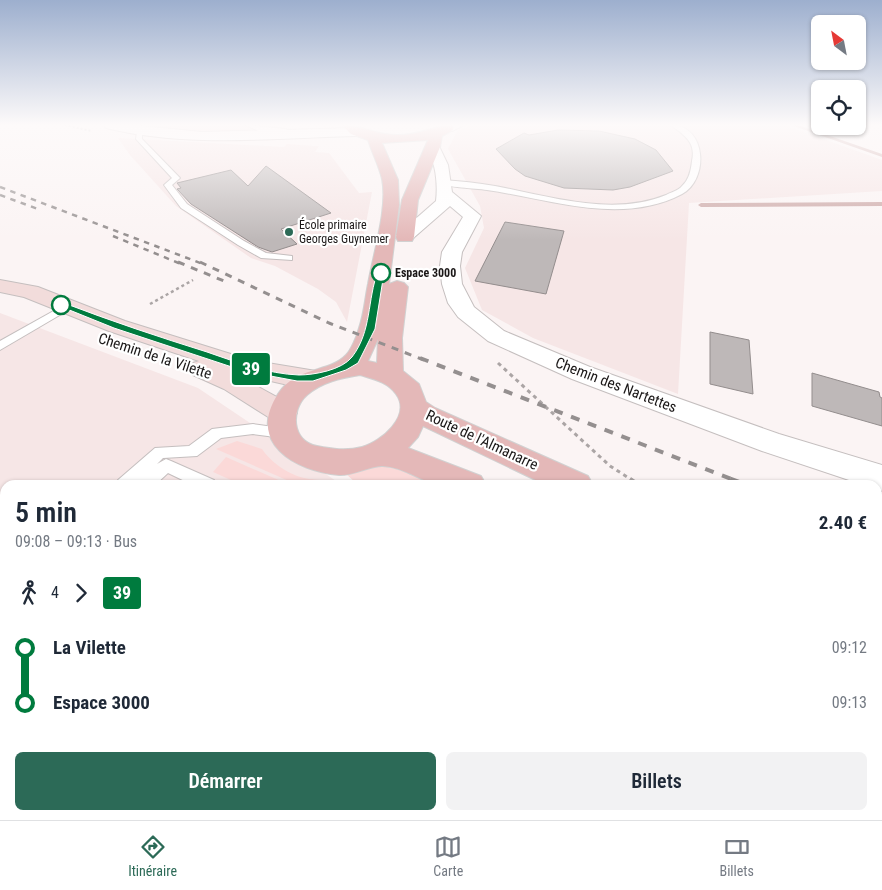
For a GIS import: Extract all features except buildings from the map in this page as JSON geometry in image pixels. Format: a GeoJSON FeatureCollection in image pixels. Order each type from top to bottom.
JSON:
{"type":"FeatureCollection","features":[{"type":"Feature","properties":{"kind":"main road"},"geometry":{"type":"LineString","coordinates":[[342,368],[376,369],[390,374],[408,388],[415,408],[413,420],[407,432],[396,444],[382,454],[363,461],[342,464],[322,462],[304,456],[291,445],[283,423],[289,399],[299,387],[313,378],[342,368],[355,361],[371,329],[391,205],[390,180],[379,163]]}},
{"type":"Feature","properties":{"kind":"main road"},"geometry":{"type":"LineString","coordinates":[[390,374],[390,338],[410,200],[429,163]]}},
{"type":"Feature","properties":{"kind":"main road","name":"Chemin de la Vilette"},"geometry":{"type":"LineString","coordinates":[[0,286],[30,292],[56,313],[130,351],[190,365],[213,373],[283,423]]}},
{"type":"Feature","properties":{"kind":"main road","name":"Chemin de la Vilette"},"geometry":{"type":"LineString","coordinates":[[0,290],[35,314],[56,313],[117,326],[248,368],[297,378],[313,378]]}},
{"type":"Feature","properties":{"kind":"main road","name":"Route de l'Almanarre"},"geometry":{"type":"LineString","coordinates":[[415,408],[425,415],[566,480]]}},
{"type":"Feature","properties":{"kind":"main road"},"geometry":{"type":"LineString","coordinates":[[382,454],[415,462],[458,480]]}},
{"type":"Feature","properties":{"kind":"street"},"geometry":{"type":"LineString","coordinates":[[405,236],[442,195],[441,163]]}},
{"type":"Feature","properties":{"kind":"street","name":"Chemin des Nartettes"},"geometry":{"type":"LineString","coordinates":[[442,195],[450,208],[466,211],[471,219],[454,246],[450,266],[454,294],[459,303],[476,322],[496,336],[581,373],[772,444],[882,478]]}},
{"type":"Feature","properties":{"kind":"lane"},"geometry":{"type":"LineString","coordinates":[[162,163],[176,178],[168,185],[184,206],[264,256],[289,258]]}},
{"type":"Feature","properties":{"kind":"lane"},"geometry":{"type":"LineString","coordinates":[[442,195],[504,190],[555,202],[601,207],[654,202],[686,188],[694,172],[696,163]]}},
{"type":"Feature","properties":{"kind":"lane"},"geometry":{"type":"LineString","coordinates":[[0,346],[56,313]]}},
{"type":"Feature","properties":{"kind":"lane"},"geometry":{"type":"LineString","coordinates":[[149,480],[170,459],[192,452],[217,433],[283,423]]}},
{"type":"Feature","properties":{"kind":"lane"},"geometry":{"type":"LineString","coordinates":[[129,480],[160,452],[201,480]]}},
{"type":"Feature","properties":{"kind":"path"},"geometry":{"type":"LineString","coordinates":[[150,304],[193,280]]}},
{"type":"Feature","properties":{"kind":"path"},"geometry":{"type":"LineString","coordinates":[[476,322],[484,348],[502,368],[610,466],[631,480]]}},
{"type":"Feature","properties":{"kind":"shaded area","name":"École primaire Georges Guynemer"},"geometry":{"type":"Polygon","coordinates":[[[137,163],[337,163],[359,193],[372,192],[347,322],[336,302],[318,289],[275,266],[251,258],[176,206],[137,163]]]}},
{"type":"Feature","properties":{"kind":"shaded area"},"geometry":{"type":"Polygon","coordinates":[[[456,163],[882,163],[882,191],[689,203],[678,394],[533,338],[482,310],[465,268],[484,228],[480,206],[456,163]]]}},
{"type":"Feature","properties":{"kind":"shaded area"},"geometry":{"type":"Polygon","coordinates":[[[0,313],[198,388],[335,480],[0,480],[0,313]]]}},
{"type":"Feature","properties":{"kind":"shaded area"},"geometry":{"type":"Polygon","coordinates":[[[237,441],[262,449],[277,464],[295,475],[318,480],[287,480],[216,449],[237,441]]]}},
{"type":"Feature","properties":{"kind":"shaded area"},"geometry":{"type":"Polygon","coordinates":[[[226,457],[279,480],[231,480],[213,472],[226,457]]]}},
{"type":"Feature","properties":{"kind":"shaded area"},"geometry":{"type":"Polygon","coordinates":[[[384,466],[436,480],[353,480],[344,472],[384,466]]]}},
{"type":"Feature","properties":{"kind":"waterway"},"geometry":{"type":"LineString","coordinates":[[701,205],[882,204]]}},
{"type":"Feature","properties":{"kind":"railway"},"geometry":{"type":"LineString","coordinates":[[0,187],[203,264]]}},
{"type":"Feature","properties":{"kind":"railway"},"geometry":{"type":"LineString","coordinates":[[0,195],[38,209]]}},
{"type":"Feature","properties":{"kind":"railway"},"geometry":{"type":"LineString","coordinates":[[113,236],[181,264]]}},
{"type":"Feature","properties":{"kind":"railway"},"geometry":{"type":"LineString","coordinates":[[178,262],[224,281]]}},
{"type":"Feature","properties":{"kind":"railway"},"geometry":{"type":"LineString","coordinates":[[200,262],[329,323],[424,360]]}},
{"type":"Feature","properties":{"kind":"railway"},"geometry":{"type":"LineString","coordinates":[[420,358],[734,480]]}},
{"type":"Feature","properties":{"kind":"bus line","name":"39"},"geometry":{"type":"LineString","coordinates":[[61,305],[117,326],[248,368],[269,374],[313,378],[342,368],[355,361],[371,329],[381,273]]}},
{"type":"Feature","properties":{"kind":"place","name":"École primaire Georges Guynemer"},"geometry":{"type":"Point","coordinates":[289,232]}},
{"type":"Feature","properties":{"kind":"place","name":"Espace 3000"},"geometry":{"type":"Point","coordinates":[381,273]}}]}
